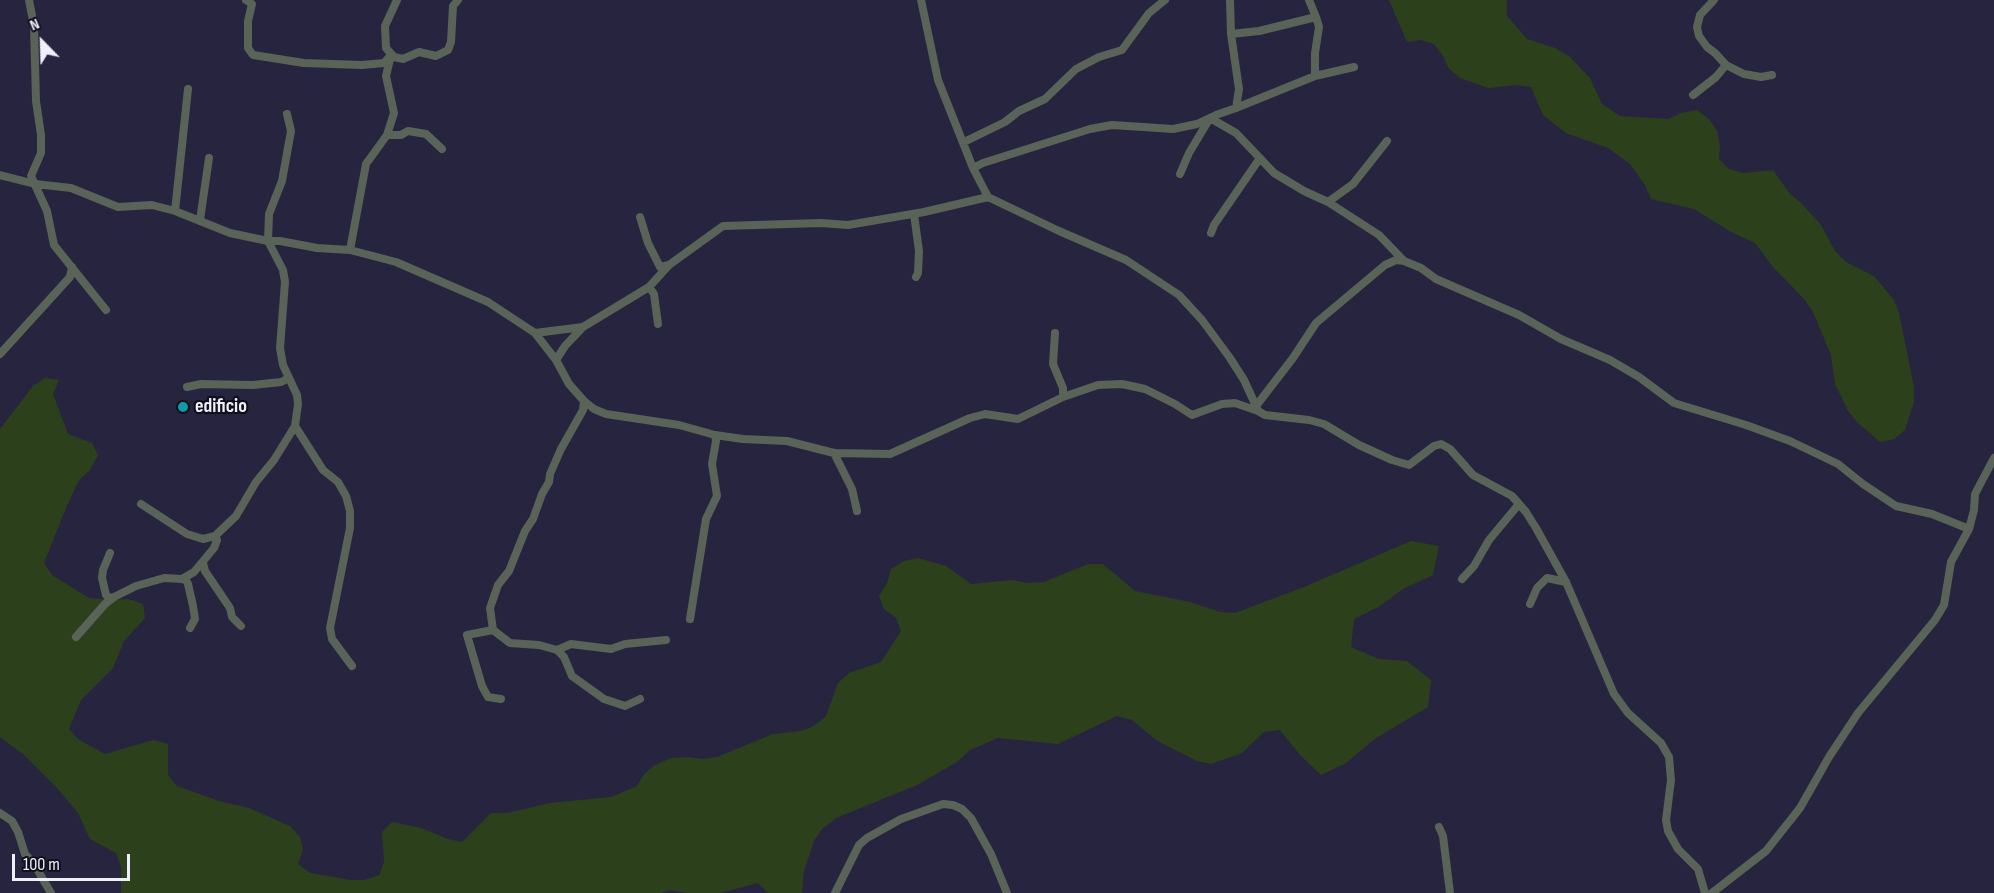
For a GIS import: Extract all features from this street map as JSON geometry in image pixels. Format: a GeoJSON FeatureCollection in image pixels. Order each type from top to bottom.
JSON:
{"type":"FeatureCollection","features":[{"type":"Feature","properties":{"kind":"street"},"geometry":{"type":"LineString","coordinates":[[28,0],[34,26],[36,101],[41,135],[41,153],[31,176],[47,211],[54,245],[106,310]]}},
{"type":"Feature","properties":{"kind":"street"},"geometry":{"type":"LineString","coordinates":[[246,0],[252,4],[248,21],[248,48],[253,55],[304,63],[362,65],[384,63],[391,55]]}},
{"type":"Feature","properties":{"kind":"street"},"geometry":{"type":"LineString","coordinates":[[396,0],[385,26],[386,48],[391,55],[403,59],[419,52],[436,56],[451,47],[453,6],[458,0]]}},
{"type":"Feature","properties":{"kind":"street"},"geometry":{"type":"LineString","coordinates":[[921,0],[939,80],[973,168],[988,196],[1059,231],[1126,260],[1179,295],[1202,320],[1230,358],[1244,380],[1257,408],[1265,415],[1324,424],[1359,445],[1409,465],[1434,446],[1441,444],[1450,449],[1473,475],[1512,496],[1536,528],[1566,582],[1614,694],[1628,713],[1661,743],[1669,757],[1671,780],[1666,820],[1668,831],[1678,849],[1698,869],[1705,893]]}},
{"type":"Feature","properties":{"kind":"street"},"geometry":{"type":"LineString","coordinates":[[964,142],[1045,99],[1076,69],[1099,57],[1122,50],[1149,13],[1165,0]]}},
{"type":"Feature","properties":{"kind":"street"},"geometry":{"type":"LineString","coordinates":[[1230,0],[1239,89],[1236,108]]}},
{"type":"Feature","properties":{"kind":"street"},"geometry":{"type":"LineString","coordinates":[[1309,0],[1318,27],[1315,76]]}},
{"type":"Feature","properties":{"kind":"street"},"geometry":{"type":"LineString","coordinates":[[1713,0],[1700,15],[1697,27],[1699,36],[1726,65],[1755,76],[1772,75]]}},
{"type":"Feature","properties":{"kind":"street"},"geometry":{"type":"LineString","coordinates":[[1232,34],[1259,31],[1316,17]]}},
{"type":"Feature","properties":{"kind":"street"},"geometry":{"type":"LineString","coordinates":[[350,250],[366,164],[387,135],[394,113],[386,76],[391,55]]}},
{"type":"Feature","properties":{"kind":"street"},"geometry":{"type":"LineString","coordinates":[[1693,95],[1716,77],[1726,65]]}},
{"type":"Feature","properties":{"kind":"street"},"geometry":{"type":"LineString","coordinates":[[973,168],[993,159],[1090,129],[1112,125],[1173,129],[1197,124],[1315,76],[1354,67]]}},
{"type":"Feature","properties":{"kind":"street"},"geometry":{"type":"LineString","coordinates":[[175,211],[188,89]]}},
{"type":"Feature","properties":{"kind":"street"},"geometry":{"type":"LineString","coordinates":[[141,504],[187,534],[202,539],[215,536],[236,516],[256,482],[274,460],[295,426],[297,395],[283,365],[280,348],[285,282],[283,270],[268,241],[270,214],[282,181],[291,131],[287,114]]}},
{"type":"Feature","properties":{"kind":"street"},"geometry":{"type":"LineString","coordinates":[[1210,118],[1236,133],[1275,173],[1304,191],[1328,202],[1379,235],[1404,261]]}},
{"type":"Feature","properties":{"kind":"street"},"geometry":{"type":"LineString","coordinates":[[1180,174],[1189,153],[1210,118]]}},
{"type":"Feature","properties":{"kind":"street"},"geometry":{"type":"LineString","coordinates":[[387,135],[401,135],[408,131],[426,134],[442,149]]}},
{"type":"Feature","properties":{"kind":"street"},"geometry":{"type":"LineString","coordinates":[[1328,202],[1353,184],[1387,141]]}},
{"type":"Feature","properties":{"kind":"street"},"geometry":{"type":"LineString","coordinates":[[200,220],[209,158]]}},
{"type":"Feature","properties":{"kind":"street"},"geometry":{"type":"LineString","coordinates":[[1211,233],[1214,225],[1260,158]]}},
{"type":"Feature","properties":{"kind":"street"},"geometry":{"type":"LineString","coordinates":[[0,175],[35,184],[71,188],[118,207],[152,205],[175,211],[230,233],[317,248],[350,250],[396,262],[489,302],[535,333],[556,360],[569,384],[594,409],[606,414],[679,425],[715,435],[743,440],[787,441],[834,453],[890,454],[970,418],[985,414],[1018,419],[1063,397],[1098,386],[1122,384],[1145,389],[1192,415],[1222,404],[1235,403],[1257,408]]}},
{"type":"Feature","properties":{"kind":"street"},"geometry":{"type":"LineString","coordinates":[[556,360],[565,346],[583,327],[649,287],[669,265],[723,226],[821,223],[848,225],[914,214],[988,196]]}},
{"type":"Feature","properties":{"kind":"street"},"geometry":{"type":"LineString","coordinates":[[914,214],[919,251],[916,277]]}},
{"type":"Feature","properties":{"kind":"street"},"geometry":{"type":"LineString","coordinates":[[640,217],[648,243],[660,267],[669,265]]}},
{"type":"Feature","properties":{"kind":"street"},"geometry":{"type":"LineString","coordinates":[[1257,408],[1316,323],[1385,265],[1396,260],[1404,261],[1421,268],[1436,279],[1519,315],[1561,339],[1610,360],[1639,377],[1674,403],[1790,441],[1838,464],[1896,506],[1932,514],[1969,528]]}},
{"type":"Feature","properties":{"kind":"street"},"geometry":{"type":"LineString","coordinates":[[0,354],[70,278],[72,267]]}},
{"type":"Feature","properties":{"kind":"street"},"geometry":{"type":"LineString","coordinates":[[649,287],[654,294],[658,324]]}},
{"type":"Feature","properties":{"kind":"street"},"geometry":{"type":"LineString","coordinates":[[535,333],[583,327]]}},
{"type":"Feature","properties":{"kind":"street"},"geometry":{"type":"LineString","coordinates":[[1054,333],[1053,364],[1063,388],[1063,397]]}},
{"type":"Feature","properties":{"kind":"street"},"geometry":{"type":"LineString","coordinates":[[187,387],[201,384],[253,385],[281,382],[290,378]]}},
{"type":"Feature","properties":{"kind":"street"},"geometry":{"type":"LineString","coordinates":[[584,401],[583,410],[561,449],[549,482],[533,519],[525,531],[509,571],[498,585],[490,608],[493,630],[510,643],[539,645],[556,650],[564,657],[572,676],[604,699],[625,706],[640,699]]}},
{"type":"Feature","properties":{"kind":"street"},"geometry":{"type":"LineString","coordinates":[[295,426],[323,470],[338,482],[346,496],[350,528],[330,628],[332,639],[352,666]]}},
{"type":"Feature","properties":{"kind":"street"},"geometry":{"type":"LineString","coordinates":[[690,619],[706,519],[717,496],[712,464],[715,435]]}},
{"type":"Feature","properties":{"kind":"street"},"geometry":{"type":"LineString","coordinates":[[834,453],[852,489],[857,511]]}},
{"type":"Feature","properties":{"kind":"street"},"geometry":{"type":"LineString","coordinates":[[1712,893],[1766,851],[1800,808],[1829,757],[1858,713],[1935,620],[1944,605],[1951,562],[1969,528],[1975,494],[1994,458]]}},
{"type":"Feature","properties":{"kind":"street"},"geometry":{"type":"LineString","coordinates":[[1462,579],[1474,566],[1489,540],[1519,504]]}},
{"type":"Feature","properties":{"kind":"street"},"geometry":{"type":"LineString","coordinates":[[182,579],[203,563],[214,548],[217,540],[215,536]]}},
{"type":"Feature","properties":{"kind":"street"},"geometry":{"type":"LineString","coordinates":[[110,553],[102,578],[106,595],[109,598],[114,597]]}},
{"type":"Feature","properties":{"kind":"street"},"geometry":{"type":"LineString","coordinates":[[203,563],[205,571],[230,608],[232,617],[242,626]]}},
{"type":"Feature","properties":{"kind":"street"},"geometry":{"type":"LineString","coordinates":[[76,637],[114,597],[136,586],[164,578],[186,580],[195,619],[190,628]]}},
{"type":"Feature","properties":{"kind":"street"},"geometry":{"type":"LineString","coordinates":[[1530,604],[1537,588],[1547,578],[1566,582]]}},
{"type":"Feature","properties":{"kind":"street"},"geometry":{"type":"LineString","coordinates":[[493,630],[467,635],[482,686],[489,697],[501,699]]}},
{"type":"Feature","properties":{"kind":"street"},"geometry":{"type":"LineString","coordinates":[[556,650],[571,644],[611,649],[625,644],[666,640]]}},
{"type":"Feature","properties":{"kind":"street"},"geometry":{"type":"LineString","coordinates":[[835,893],[860,845],[867,838],[901,819],[943,804],[962,809],[971,818],[991,854],[1007,893]]}},
{"type":"Feature","properties":{"kind":"street"},"geometry":{"type":"LineString","coordinates":[[0,813],[12,821],[25,854],[34,864],[49,892]]}},
{"type":"Feature","properties":{"kind":"street"},"geometry":{"type":"LineString","coordinates":[[1439,827],[1443,836],[1450,893]]}},
{"type":"Feature","properties":{"kind":"green space"},"geometry":{"type":"Polygon","coordinates":[[[1389,0],[1507,0],[1507,16],[1527,39],[1555,48],[1569,56],[1590,78],[1602,104],[1620,116],[1668,119],[1681,113],[1697,110],[1709,119],[1717,131],[1720,145],[1719,159],[1729,169],[1743,173],[1773,170],[1790,194],[1821,225],[1835,251],[1846,262],[1874,276],[1894,300],[1899,313],[1914,387],[1914,402],[1905,430],[1894,439],[1880,442],[1848,411],[1835,384],[1831,355],[1813,312],[1755,243],[1731,232],[1694,209],[1651,199],[1645,185],[1630,164],[1608,148],[1566,133],[1543,115],[1531,87],[1517,85],[1488,88],[1460,78],[1449,69],[1434,44],[1420,40],[1407,42],[1389,0]]]}},
{"type":"Feature","properties":{"kind":"green space"},"geometry":{"type":"Polygon","coordinates":[[[45,378],[59,380],[53,394],[68,434],[92,443],[98,455],[90,470],[79,480],[44,563],[52,575],[89,598],[129,599],[143,604],[145,618],[124,641],[113,668],[81,700],[69,729],[79,740],[105,754],[153,740],[168,744],[168,775],[177,786],[219,801],[249,808],[290,826],[300,837],[303,850],[298,864],[310,873],[351,880],[365,880],[379,875],[384,862],[382,832],[392,822],[421,828],[462,842],[491,813],[507,813],[550,803],[611,797],[637,786],[644,774],[655,765],[671,758],[717,757],[773,734],[801,731],[814,726],[826,716],[838,683],[849,673],[881,662],[901,631],[896,618],[884,609],[879,596],[887,583],[891,569],[904,561],[918,558],[946,566],[971,584],[1013,580],[1027,583],[1044,582],[1088,564],[1103,564],[1135,591],[1190,602],[1220,612],[1235,613],[1304,587],[1411,541],[1439,546],[1433,575],[1403,589],[1380,606],[1354,619],[1351,647],[1379,659],[1407,661],[1431,680],[1428,707],[1376,738],[1346,763],[1321,775],[1300,755],[1280,730],[1264,732],[1242,753],[1211,764],[1197,761],[1169,747],[1156,740],[1132,720],[1117,716],[1058,744],[998,738],[970,750],[957,762],[917,785],[836,818],[822,829],[814,841],[804,871],[802,893],[768,893],[758,883],[720,893],[688,893],[669,890],[661,893],[121,893],[121,867],[116,853],[90,839],[78,813],[57,788],[24,755],[0,737],[0,429],[33,386],[45,378]]]}},
{"type":"Feature","properties":{"kind":"place","name":"edificio"},"geometry":{"type":"Point","coordinates":[183,407]}}]}
